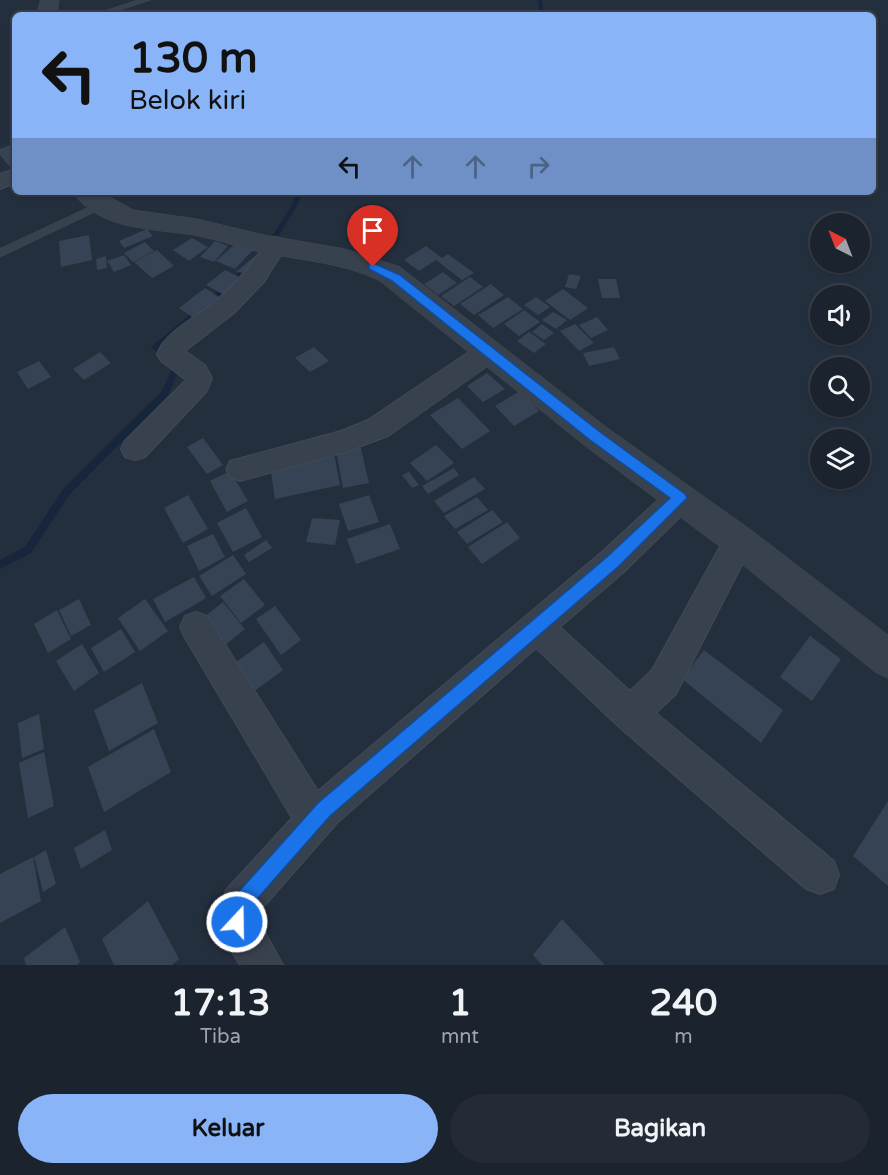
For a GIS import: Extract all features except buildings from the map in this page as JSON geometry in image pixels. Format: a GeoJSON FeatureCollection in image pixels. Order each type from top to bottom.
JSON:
{"type":"FeatureCollection","features":[{"type":"Feature","properties":{"kind":"street"},"geometry":{"type":"LineString","coordinates":[[93,198],[136,220],[200,228],[383,270],[595,436],[739,541],[888,659]]}},
{"type":"Feature","properties":{"kind":"street"},"geometry":{"type":"LineString","coordinates":[[135,449],[198,384],[199,378],[196,372],[170,354],[172,348],[225,307],[256,276],[271,245]]}},
{"type":"Feature","properties":{"kind":"street"},"geometry":{"type":"LineString","coordinates":[[240,469],[345,441],[378,428],[488,352]]}},
{"type":"Feature","properties":{"kind":"street"},"geometry":{"type":"LineString","coordinates":[[263,965],[237,922],[240,904],[314,819],[614,561],[680,498]]}},
{"type":"Feature","properties":{"kind":"street"},"geometry":{"type":"LineString","coordinates":[[630,714],[664,682],[739,541]]}},
{"type":"Feature","properties":{"kind":"street"},"geometry":{"type":"LineString","coordinates":[[196,627],[314,819]]}},
{"type":"Feature","properties":{"kind":"street"},"geometry":{"type":"LineString","coordinates":[[537,627],[630,714],[820,875]]}},
{"type":"Feature","properties":{"kind":"lane"},"geometry":{"type":"LineString","coordinates":[[107,12],[146,0]]}},
{"type":"Feature","properties":{"kind":"lane"},"geometry":{"type":"LineString","coordinates":[[0,253],[93,198]]}},
{"type":"Feature","properties":{"kind":"waterway"},"geometry":{"type":"LineString","coordinates":[[539,12],[540,0]]}},
{"type":"Feature","properties":{"kind":"waterway"},"geometry":{"type":"LineString","coordinates":[[269,246],[299,195]]}},
{"type":"Feature","properties":{"kind":"waterway"},"geometry":{"type":"LineString","coordinates":[[210,301],[250,266]]}},
{"type":"Feature","properties":{"kind":"waterway"},"geometry":{"type":"LineString","coordinates":[[0,565],[28,550],[66,492],[165,393],[177,366],[155,347],[200,309]]}},
{"type":"Feature","properties":{"kind":"route"},"geometry":{"type":"LineString","coordinates":[[237,922],[240,904],[314,819],[614,561],[680,498],[595,436],[396,278],[373,267]]}}]}
